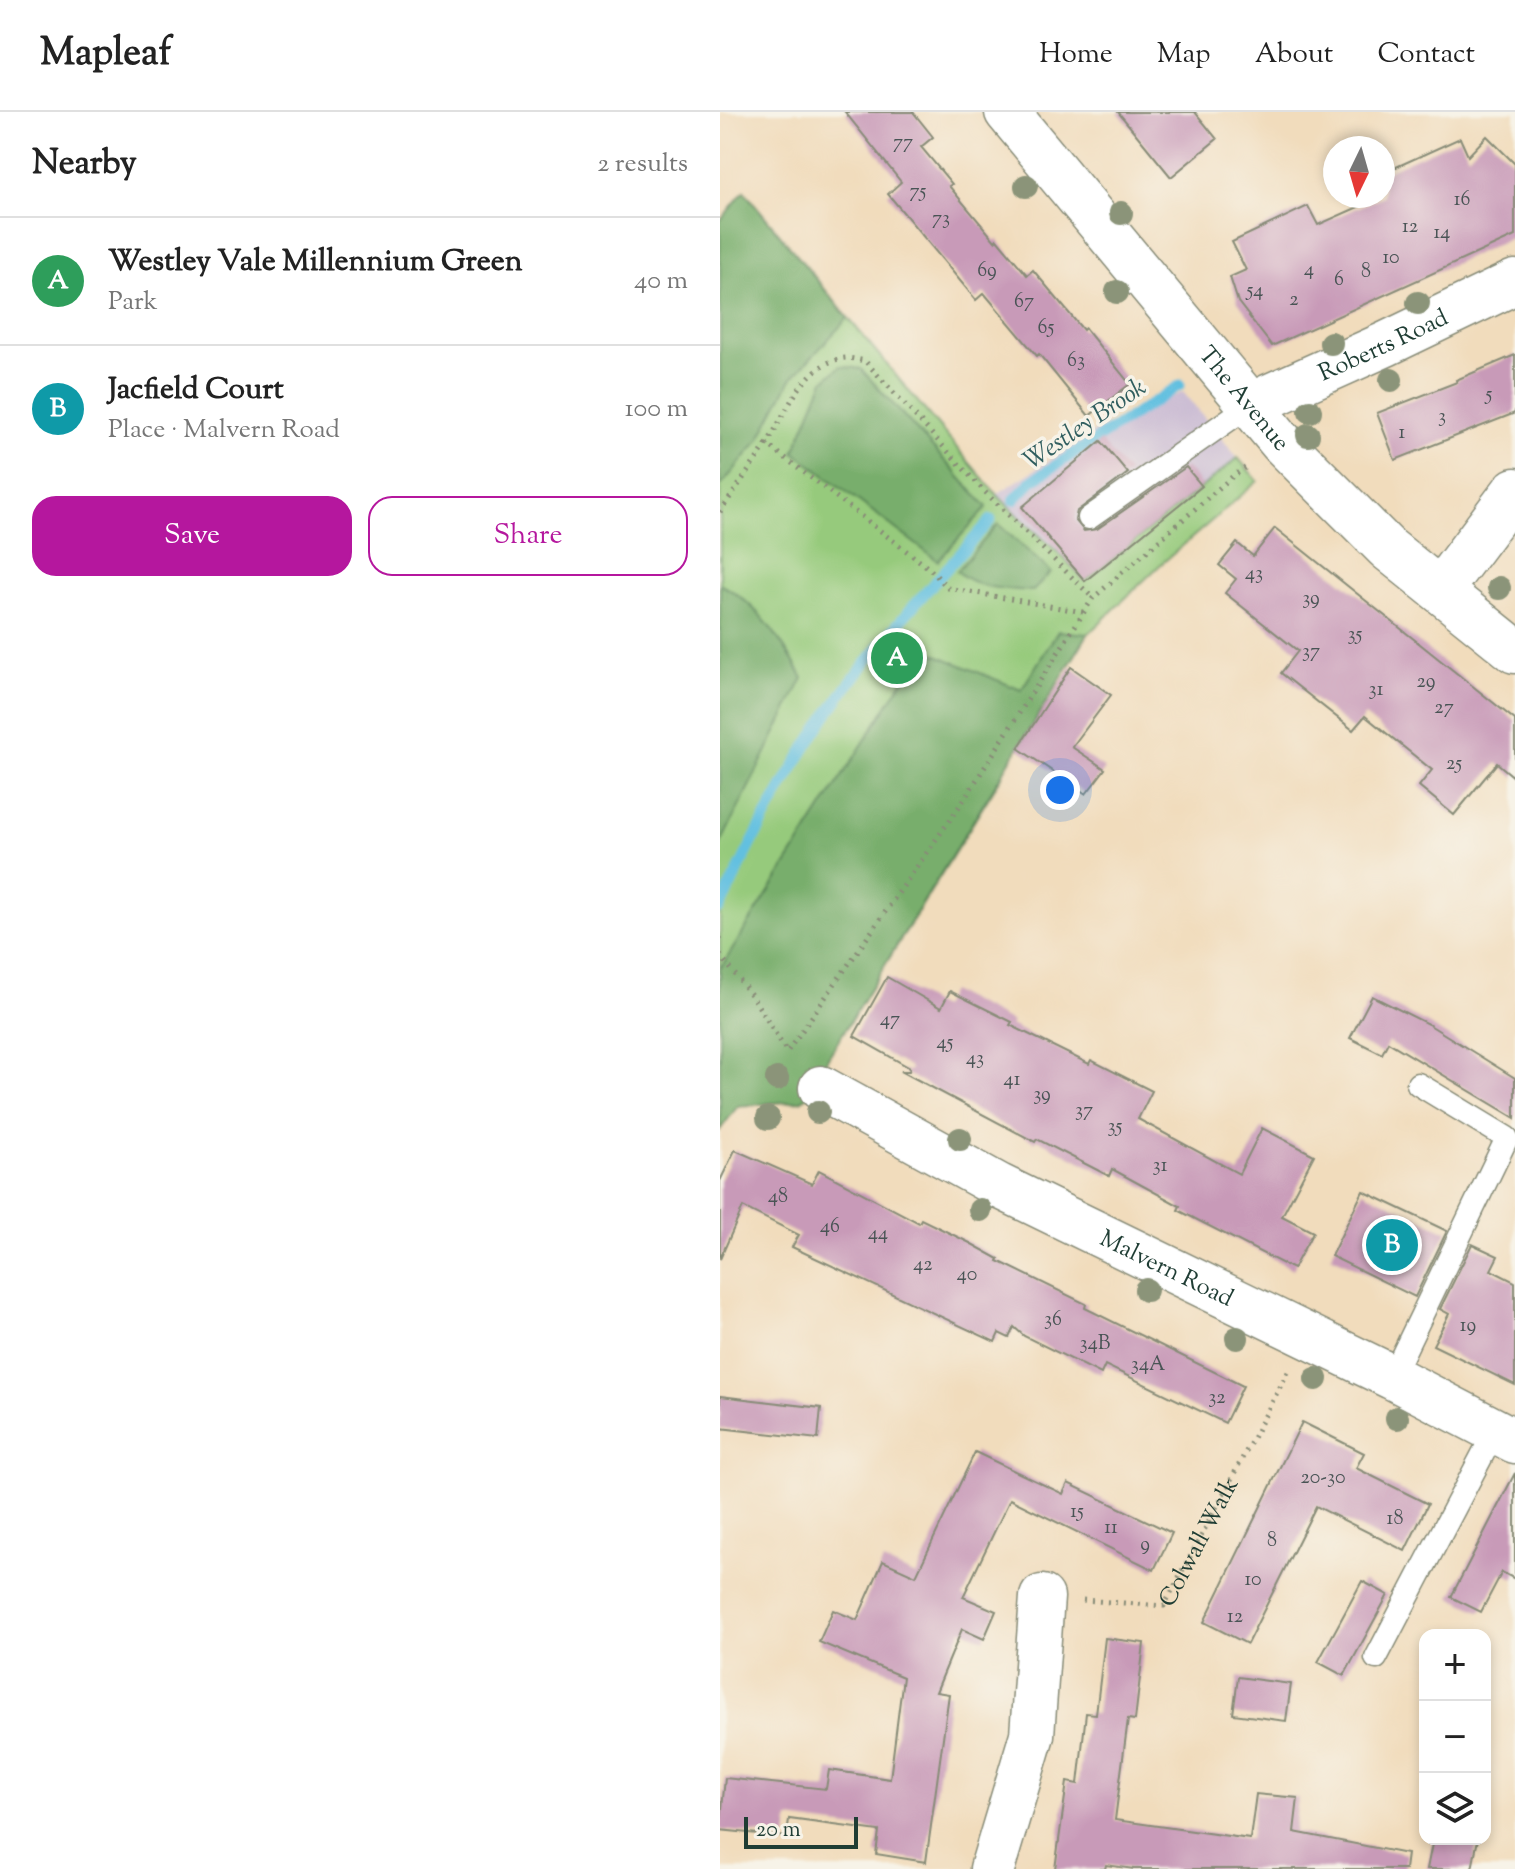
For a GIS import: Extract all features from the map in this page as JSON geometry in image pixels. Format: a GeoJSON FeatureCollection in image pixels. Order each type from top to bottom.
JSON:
{"type":"FeatureCollection","features":[{"type":"Feature","properties":{"kind":"street","name":"The Avenue"},"geometry":{"type":"LineString","coordinates":[[1007,112],[1282,443],[1387,548],[1515,651]]}},
{"type":"Feature","properties":{"kind":"street","name":"Roberts Road"},"geometry":{"type":"LineString","coordinates":[[1250,405],[1515,282]]}},
{"type":"Feature","properties":{"kind":"street"},"geometry":{"type":"LineString","coordinates":[[1440,590],[1515,490]]}},
{"type":"Feature","properties":{"kind":"street","name":"Malvern Road"},"geometry":{"type":"LineString","coordinates":[[800,1066],[999,1186],[1392,1377],[1505,1436]]}},
{"type":"Feature","properties":{"kind":"street"},"geometry":{"type":"LineString","coordinates":[[992,1869],[1032,1735],[1042,1597]]}},
{"type":"Feature","properties":{"kind":"lane"},"geometry":{"type":"LineString","coordinates":[[1089,518],[1250,405]]}},
{"type":"Feature","properties":{"kind":"lane"},"geometry":{"type":"LineString","coordinates":[[1392,1377],[1507,1138],[1418,1084]]}},
{"type":"Feature","properties":{"kind":"lane"},"geometry":{"type":"LineString","coordinates":[[1376,1658],[1505,1436]]}},
{"type":"Feature","properties":{"kind":"path"},"geometry":{"type":"LineString","coordinates":[[720,512],[807,379],[820,367],[847,358],[865,361],[983,490],[1093,598]]}},
{"type":"Feature","properties":{"kind":"path"},"geometry":{"type":"LineString","coordinates":[[720,955],[800,1066],[963,801],[1093,598],[1233,476],[1282,443]]}},
{"type":"Feature","properties":{"kind":"path"},"geometry":{"type":"LineString","coordinates":[[767,444],[930,569],[948,588],[1083,612]]}},
{"type":"Feature","properties":{"kind":"path","name":"Colwall Walk"},"geometry":{"type":"LineString","coordinates":[[1042,1597],[1164,1606],[1307,1337]]}},
{"type":"Feature","properties":{"kind":"shaded area"},"geometry":{"type":"Polygon","coordinates":[[[1183,392],[1238,458],[1085,581],[997,494],[1097,430],[1183,392]]]}},
{"type":"Feature","properties":{"kind":"green space"},"geometry":{"type":"Polygon","coordinates":[[[744,191],[994,491],[1085,581],[1238,458],[1258,481],[1159,566],[1088,634],[1018,748],[1014,746],[1002,776],[827,1059],[821,1088],[800,1101],[720,1103],[720,221],[744,191]]]}},
{"type":"Feature","properties":{"kind":"green space"},"geometry":{"type":"Polygon","coordinates":[[[744,191],[848,318],[791,379],[759,440],[720,487],[720,221],[744,191]]]}},
{"type":"Feature","properties":{"kind":"green space"},"geometry":{"type":"Polygon","coordinates":[[[841,366],[861,369],[987,507],[938,561],[794,452],[824,380],[841,366]]]}},
{"type":"Feature","properties":{"kind":"green space"},"geometry":{"type":"Polygon","coordinates":[[[998,524],[1051,572],[1033,591],[983,585],[957,571],[998,524]]]}},
{"type":"Feature","properties":{"kind":"green space"},"geometry":{"type":"Polygon","coordinates":[[[720,584],[758,613],[803,678],[720,845],[720,584]]]}},
{"type":"Feature","properties":{"kind":"green space"},"geometry":{"type":"Polygon","coordinates":[[[1058,631],[1088,634],[827,1059],[821,1088],[800,1101],[738,1106],[720,1130],[720,969],[923,649],[1021,690],[1058,631]]]}},
{"type":"Feature","properties":{"kind":"building"},"geometry":{"type":"Polygon","coordinates":[[[845,112],[913,112],[933,137],[921,147],[952,184],[949,186],[1027,275],[1033,270],[1130,384],[1089,416],[984,293],[976,300],[888,194],[901,182],[845,112]]]}},
{"type":"Feature","properties":{"kind":"building"},"geometry":{"type":"Polygon","coordinates":[[[1118,112],[1195,112],[1217,139],[1171,177],[1118,112]]]}},
{"type":"Feature","properties":{"kind":"building"},"geometry":{"type":"Polygon","coordinates":[[[1487,136],[1515,164],[1515,236],[1272,346],[1238,302],[1230,277],[1246,270],[1232,242],[1308,206],[1318,225],[1356,208],[1395,208],[1395,168],[1460,138],[1468,156],[1487,136]]]}},
{"type":"Feature","properties":{"kind":"building"},"geometry":{"type":"Polygon","coordinates":[[[1515,355],[1515,413],[1395,460],[1377,413],[1457,382],[1515,355]]]}},
{"type":"Feature","properties":{"kind":"building"},"geometry":{"type":"Polygon","coordinates":[[[1101,441],[1128,473],[1077,511],[1075,520],[1084,531],[1097,529],[1186,467],[1202,486],[1085,581],[1022,507],[1101,441]]]}},
{"type":"Feature","properties":{"kind":"building"},"geometry":{"type":"Polygon","coordinates":[[[1275,528],[1515,720],[1515,778],[1497,763],[1454,815],[1419,786],[1432,770],[1365,716],[1353,730],[1281,673],[1298,651],[1225,593],[1236,579],[1219,565],[1237,543],[1253,556],[1275,528]]]}},
{"type":"Feature","properties":{"kind":"building"},"geometry":{"type":"Polygon","coordinates":[[[1071,667],[1111,695],[1072,747],[1105,769],[1086,794],[1018,748],[1071,667]]]}},
{"type":"Feature","properties":{"kind":"building"},"geometry":{"type":"Polygon","coordinates":[[[887,977],[941,1008],[950,991],[1012,1022],[1010,1025],[1089,1064],[1091,1060],[1152,1091],[1138,1119],[1239,1174],[1262,1128],[1314,1155],[1282,1216],[1313,1232],[1293,1269],[1178,1210],[1180,1206],[1112,1169],[1109,1176],[1037,1139],[1035,1142],[901,1071],[909,1071],[910,1068],[854,1036],[887,977]]]}},
{"type":"Feature","properties":{"kind":"building"},"geometry":{"type":"Polygon","coordinates":[[[1372,996],[1428,1024],[1515,1078],[1515,1118],[1388,1042],[1382,1054],[1350,1038],[1372,996]]]}},
{"type":"Feature","properties":{"kind":"building"},"geometry":{"type":"Polygon","coordinates":[[[735,1150],[812,1184],[819,1170],[919,1223],[921,1219],[970,1243],[998,1261],[1086,1304],[1085,1308],[1243,1386],[1225,1423],[1105,1365],[1101,1374],[1024,1336],[1014,1327],[1009,1338],[999,1333],[995,1342],[792,1247],[799,1235],[743,1207],[720,1259],[720,1181],[735,1150]]]}},
{"type":"Feature","properties":{"kind":"building"},"geometry":{"type":"Polygon","coordinates":[[[1363,1191],[1447,1231],[1415,1297],[1331,1256],[1363,1191]]]}},
{"type":"Feature","properties":{"kind":"building"},"geometry":{"type":"Polygon","coordinates":[[[1472,1244],[1498,1256],[1491,1270],[1515,1282],[1515,1385],[1433,1345],[1449,1314],[1440,1309],[1472,1244]]]}},
{"type":"Feature","properties":{"kind":"building"},"geometry":{"type":"Polygon","coordinates":[[[720,1396],[821,1408],[818,1439],[720,1428],[720,1396]]]}},
{"type":"Feature","properties":{"kind":"building"},"geometry":{"type":"Polygon","coordinates":[[[1302,1422],[1364,1453],[1356,1468],[1428,1504],[1405,1551],[1316,1506],[1247,1644],[1204,1622],[1302,1422]]]}},
{"type":"Feature","properties":{"kind":"building"},"geometry":{"type":"Polygon","coordinates":[[[975,1452],[1063,1494],[1068,1483],[1172,1533],[1154,1570],[1010,1499],[963,1597],[996,1611],[984,1639],[962,1629],[936,1692],[949,1694],[926,1862],[876,1854],[879,1831],[789,1819],[787,1837],[720,1830],[725,1778],[826,1789],[829,1770],[890,1779],[903,1677],[819,1642],[833,1610],[857,1620],[883,1561],[916,1576],[975,1452]]]}},
{"type":"Feature","properties":{"kind":"building"},"geometry":{"type":"Polygon","coordinates":[[[1515,1473],[1515,1579],[1502,1572],[1481,1612],[1451,1597],[1515,1473]]]}},
{"type":"Feature","properties":{"kind":"building"},"geometry":{"type":"Polygon","coordinates":[[[1362,1581],[1388,1595],[1344,1676],[1318,1662],[1362,1581]]]}},
{"type":"Feature","properties":{"kind":"building"},"geometry":{"type":"Polygon","coordinates":[[[1105,1638],[1144,1643],[1135,1720],[1128,1719],[1115,1820],[1250,1839],[1256,1794],[1298,1798],[1294,1832],[1407,1854],[1405,1869],[1134,1869],[1106,1865],[1105,1869],[1055,1869],[1067,1782],[1078,1784],[1086,1713],[1096,1714],[1105,1638]]]}},
{"type":"Feature","properties":{"kind":"building"},"geometry":{"type":"Polygon","coordinates":[[[1238,1677],[1291,1684],[1286,1721],[1233,1714],[1238,1677]]]}},
{"type":"Feature","properties":{"kind":"building"},"geometry":{"type":"Polygon","coordinates":[[[1432,1845],[1477,1845],[1472,1869],[1427,1869],[1432,1845]]]}},
{"type":"Feature","properties":{"kind":"waterway","name":"Westley Brook"},"geometry":{"type":"LineString","coordinates":[[1014,500],[1033,480],[1180,385]]}},
{"type":"Feature","properties":{"kind":"waterway","name":"Westley Brook"},"geometry":{"type":"LineString","coordinates":[[720,908],[776,799],[832,707],[898,624],[991,520]]}},
{"type":"Feature","properties":{"kind":"place","name":"Westley Vale Millennium Green"},"geometry":{"type":"Point","coordinates":[897,658]}},
{"type":"Feature","properties":{"kind":"place","name":"Jacfield Court"},"geometry":{"type":"Point","coordinates":[1392,1245]}}]}
